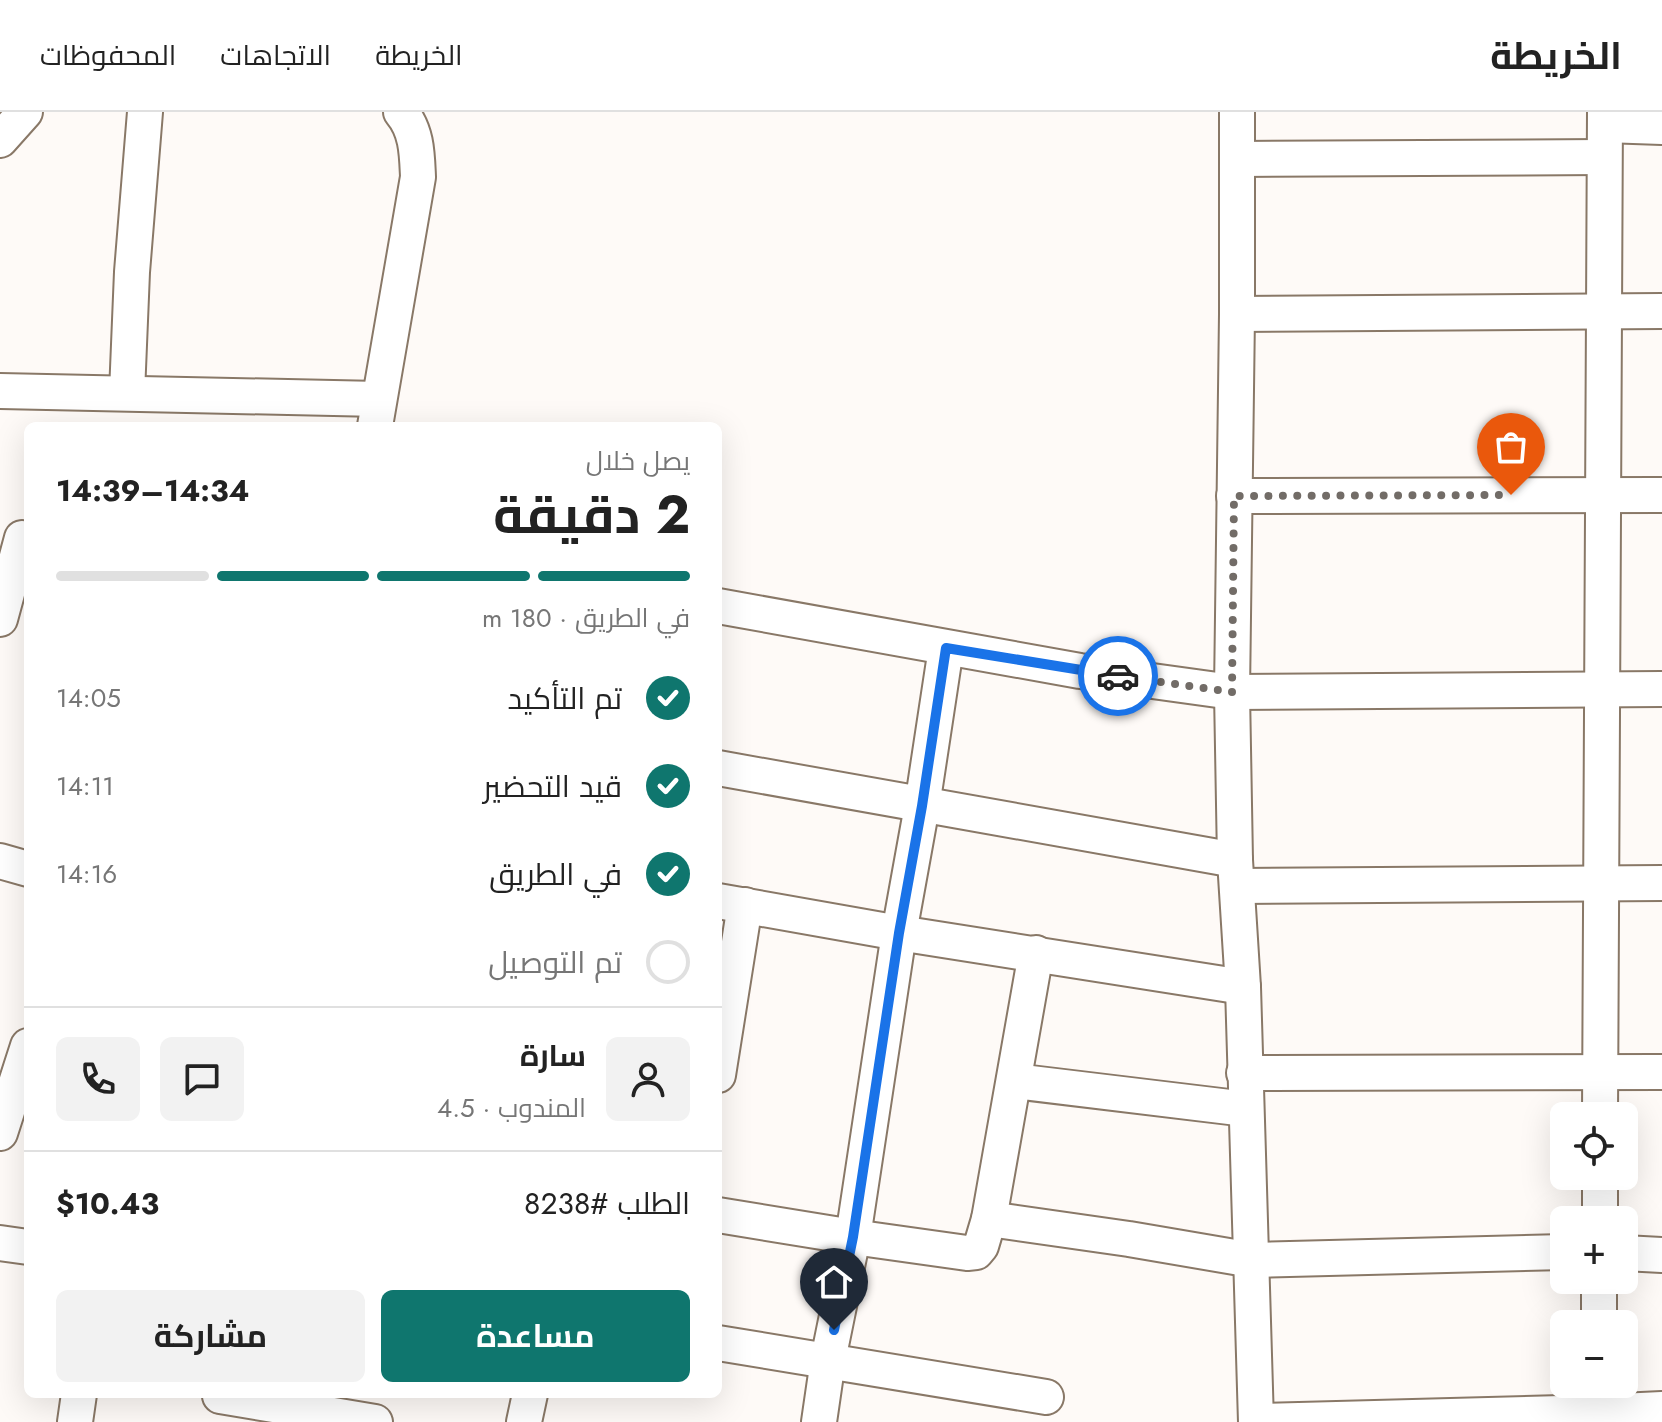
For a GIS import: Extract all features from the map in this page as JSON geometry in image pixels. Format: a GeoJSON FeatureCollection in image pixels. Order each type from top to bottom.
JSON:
{"type":"FeatureCollection","features":[{"type":"Feature","properties":{"kind":"street"},"geometry":{"type":"LineString","coordinates":[[0,140],[25,112]]}},
{"type":"Feature","properties":{"kind":"street"},"geometry":{"type":"LineString","coordinates":[[127,393],[132,272],[145,112]]}},
{"type":"Feature","properties":{"kind":"street"},"geometry":{"type":"LineString","coordinates":[[0,391],[127,393],[377,412],[418,177],[416,142],[401,112]]}},
{"type":"Feature","properties":{"kind":"street"},"geometry":{"type":"LineString","coordinates":[[1237,112],[1232,692],[1256,1422],[1599,1406],[1662,1409]]}},
{"type":"Feature","properties":{"kind":"street"},"geometry":{"type":"LineString","coordinates":[[1238,159],[1662,127]]}},
{"type":"Feature","properties":{"kind":"street"},"geometry":{"type":"LineString","coordinates":[[1600,1102],[1604,132]]}},
{"type":"Feature","properties":{"kind":"street"},"geometry":{"type":"LineString","coordinates":[[1237,314],[1662,311]]}},
{"type":"Feature","properties":{"kind":"street"},"geometry":{"type":"LineString","coordinates":[[1234,496],[1662,495]]}},
{"type":"Feature","properties":{"kind":"street"},"geometry":{"type":"LineString","coordinates":[[0,619],[17,538]]}},
{"type":"Feature","properties":{"kind":"street"},"geometry":{"type":"LineString","coordinates":[[722,607],[1080,671],[1232,692],[1662,689]]}},
{"type":"Feature","properties":{"kind":"street"},"geometry":{"type":"LineString","coordinates":[[819,1422],[853,1237],[946,648]]}},
{"type":"Feature","properties":{"kind":"street"},"geometry":{"type":"LineString","coordinates":[[722,769],[922,806],[1236,873],[1662,883]]}},
{"type":"Feature","properties":{"kind":"street"},"geometry":{"type":"LineString","coordinates":[[0,861],[24,868]]}},
{"type":"Feature","properties":{"kind":"street"},"geometry":{"type":"LineString","coordinates":[[722,1026],[732,903],[899,933],[1243,987]]}},
{"type":"Feature","properties":{"kind":"street"},"geometry":{"type":"LineString","coordinates":[[722,1216],[853,1237],[976,1252],[981,1246],[989,1219],[1036,953]]}},
{"type":"Feature","properties":{"kind":"street"},"geometry":{"type":"LineString","coordinates":[[0,1133],[24,1058]]}},
{"type":"Feature","properties":{"kind":"street"},"geometry":{"type":"LineString","coordinates":[[1244,1073],[1662,1072]]}},
{"type":"Feature","properties":{"kind":"street"},"geometry":{"type":"LineString","coordinates":[[1014,1081],[1246,1109]]}},
{"type":"Feature","properties":{"kind":"street"},"geometry":{"type":"LineString","coordinates":[[989,1219],[1252,1260],[1550,1252]]}},
{"type":"Feature","properties":{"kind":"street"},"geometry":{"type":"LineString","coordinates":[[0,1243],[24,1246]]}},
{"type":"Feature","properties":{"kind":"street"},"geometry":{"type":"LineString","coordinates":[[1638,1254],[1662,1255]]}},
{"type":"Feature","properties":{"kind":"street"},"geometry":{"type":"LineString","coordinates":[[722,1344],[1046,1397]]}},
{"type":"Feature","properties":{"kind":"street"},"geometry":{"type":"LineString","coordinates":[[75,1422],[78,1398]]}},
{"type":"Feature","properties":{"kind":"street"},"geometry":{"type":"LineString","coordinates":[[524,1422],[529,1398]]}},
{"type":"Feature","properties":{"kind":"street"},"geometry":{"type":"LineString","coordinates":[[219,1404],[375,1422]]}},
{"type":"Feature","properties":{"kind":"way so far"},"geometry":{"type":"LineString","coordinates":[[1118,676],[1232,692],[1234,496],[1511,495]]}},
{"type":"Feature","properties":{"kind":"route"},"geometry":{"type":"LineString","coordinates":[[834,1330],[853,1237],[946,648],[1118,676]]}}]}
